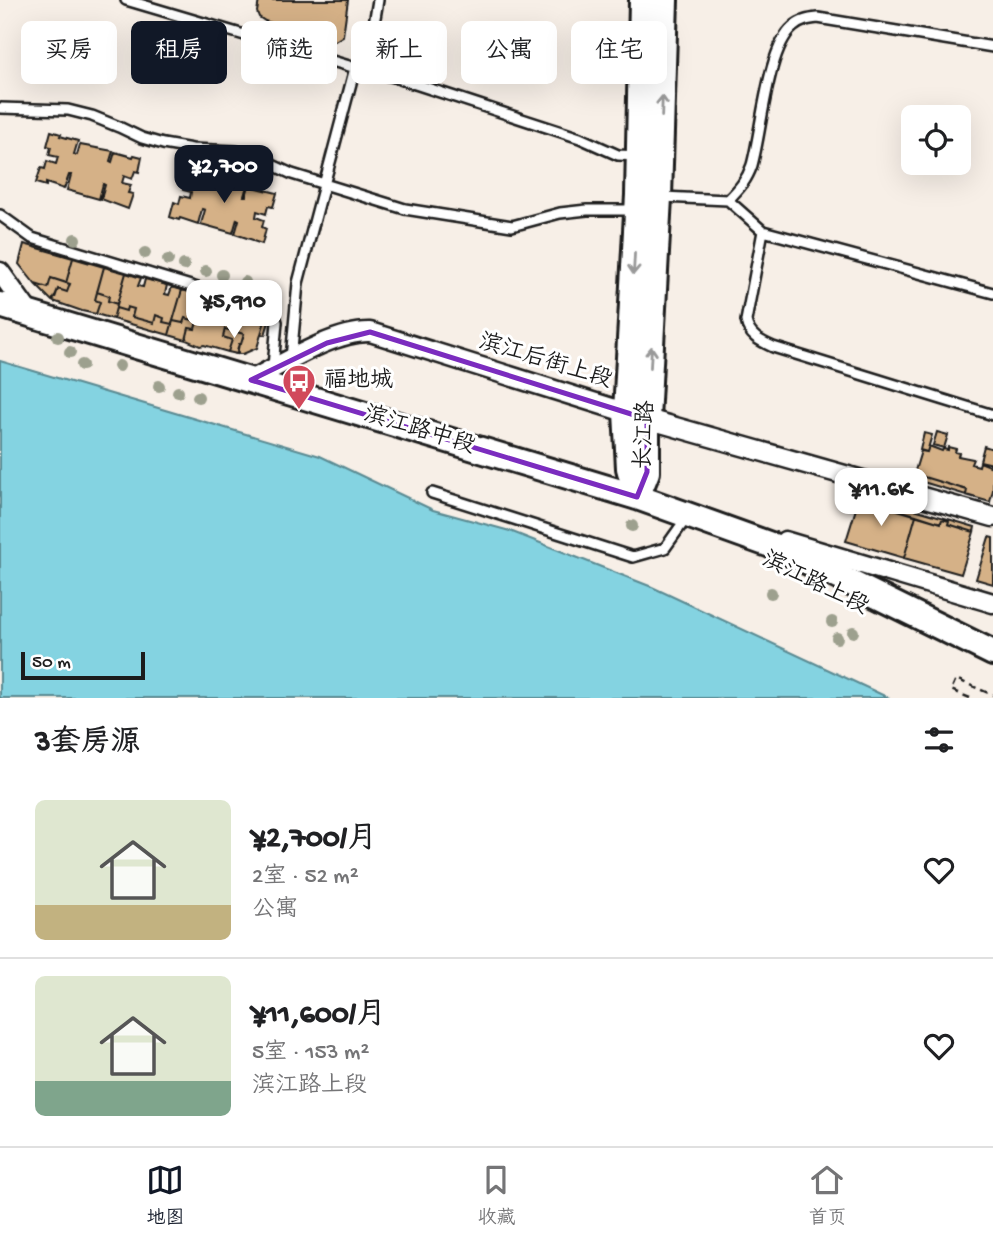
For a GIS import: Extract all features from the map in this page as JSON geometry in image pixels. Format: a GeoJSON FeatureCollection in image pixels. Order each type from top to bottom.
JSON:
{"type":"FeatureCollection","features":[{"type":"Feature","properties":{"kind":"main road","name":"长江路"},"geometry":{"type":"LineString","coordinates":[[637,497],[647,472],[637,416],[647,143],[642,0]]}},
{"type":"Feature","properties":{"kind":"main road","name":"长江路"},"geometry":{"type":"LineString","coordinates":[[647,143],[665,0]]}},
{"type":"Feature","properties":{"kind":"main road","name":"滨江路中段"},"geometry":{"type":"LineString","coordinates":[[0,305],[262,374],[637,497]]}},
{"type":"Feature","properties":{"kind":"main road","name":"滨江路上段"},"geometry":{"type":"LineString","coordinates":[[637,497],[993,671]]}},
{"type":"Feature","properties":{"kind":"main road","name":"滨江路上段"},"geometry":{"type":"LineString","coordinates":[[637,497],[782,549],[993,653]]}},
{"type":"Feature","properties":{"kind":"street"},"geometry":{"type":"LineString","coordinates":[[0,272],[31,315]]}},
{"type":"Feature","properties":{"kind":"street","name":"滨江后街上段"},"geometry":{"type":"LineString","coordinates":[[262,374],[351,334],[370,332],[637,416],[993,517]]}},
{"type":"Feature","properties":{"kind":"street","name":"滨江路上段"},"geometry":{"type":"LineString","coordinates":[[637,497],[993,603]]}},
{"type":"Feature","properties":{"kind":"lane"},"geometry":{"type":"LineString","coordinates":[[126,0],[351,67]]}},
{"type":"Feature","properties":{"kind":"lane"},"geometry":{"type":"LineString","coordinates":[[374,21],[378,0]]}},
{"type":"Feature","properties":{"kind":"lane"},"geometry":{"type":"LineString","coordinates":[[728,200],[743,184],[752,165],[776,54],[792,27],[807,19],[818,18],[993,47]]}},
{"type":"Feature","properties":{"kind":"lane"},"geometry":{"type":"LineString","coordinates":[[291,359],[298,283],[351,83]]}},
{"type":"Feature","properties":{"kind":"lane"},"geometry":{"type":"LineString","coordinates":[[416,84],[580,138],[618,155],[647,143]]}},
{"type":"Feature","properties":{"kind":"lane"},"geometry":{"type":"LineString","coordinates":[[0,108],[68,110],[92,116],[142,138],[163,144],[192,149],[236,151],[292,174],[405,208],[512,226],[560,213],[645,201],[728,200],[763,230],[993,293]]}},
{"type":"Feature","properties":{"kind":"lane"},"geometry":{"type":"LineString","coordinates":[[0,215],[32,238],[274,313],[276,322],[262,374]]}},
{"type":"Feature","properties":{"kind":"lane"},"geometry":{"type":"LineString","coordinates":[[763,230],[746,321],[752,335],[773,347],[993,415]]}},
{"type":"Feature","properties":{"kind":"lane"},"geometry":{"type":"LineString","coordinates":[[432,493],[633,558],[665,548],[685,520]]}},
{"type":"Feature","properties":{"kind":"path"},"geometry":{"type":"LineString","coordinates":[[970,698],[951,690],[956,679],[993,695]]}},
{"type":"Feature","properties":{"kind":"highlighted area"},"geometry":{"type":"Polygon","coordinates":[[[370,332],[647,419],[647,472],[637,497],[251,380],[327,343],[370,332]]]}},
{"type":"Feature","properties":{"kind":"water"},"geometry":{"type":"Polygon","coordinates":[[[0,361],[320,456],[433,510],[510,531],[652,587],[889,698],[0,698],[0,361]]]}},
{"type":"Feature","properties":{"kind":"building"},"geometry":{"type":"Polygon","coordinates":[[[259,0],[348,0],[343,36],[337,40],[337,21],[265,21],[257,12],[259,0]]]}},
{"type":"Feature","properties":{"kind":"building"},"geometry":{"type":"Polygon","coordinates":[[[51,131],[78,141],[74,154],[77,155],[80,145],[113,151],[112,162],[115,152],[142,157],[139,172],[135,171],[132,179],[124,176],[122,183],[131,185],[128,193],[133,194],[128,209],[101,199],[105,185],[103,184],[99,199],[67,190],[71,175],[64,189],[36,183],[41,168],[45,169],[47,161],[56,164],[58,157],[49,155],[51,147],[47,146],[51,131]]]}},
{"type":"Feature","properties":{"kind":"building"},"geometry":{"type":"Polygon","coordinates":[[[185,166],[212,176],[208,189],[211,190],[214,180],[247,186],[244,196],[249,186],[277,193],[273,207],[268,206],[266,214],[257,211],[256,217],[264,220],[262,227],[266,229],[262,244],[235,234],[239,220],[237,219],[233,233],[201,224],[205,210],[202,209],[198,224],[170,217],[174,202],[179,204],[181,196],[190,198],[191,192],[183,190],[185,182],[181,181],[185,166]]]}},
{"type":"Feature","properties":{"kind":"building"},"geometry":{"type":"Polygon","coordinates":[[[24,244],[73,258],[66,283],[51,278],[48,288],[35,284],[19,264],[24,244]]]}},
{"type":"Feature","properties":{"kind":"building"},"geometry":{"type":"Polygon","coordinates":[[[73,258],[104,267],[95,300],[100,302],[96,314],[53,301],[58,289],[67,292],[70,284],[66,283],[73,258]]]}},
{"type":"Feature","properties":{"kind":"building"},"geometry":{"type":"Polygon","coordinates":[[[104,267],[126,273],[117,304],[108,301],[109,296],[97,292],[104,267]]]}},
{"type":"Feature","properties":{"kind":"building"},"geometry":{"type":"Polygon","coordinates":[[[126,273],[141,278],[138,286],[143,287],[145,279],[167,285],[165,294],[169,295],[172,287],[182,290],[172,324],[163,322],[164,318],[156,315],[154,323],[132,317],[134,309],[127,307],[126,311],[116,308],[126,273]]]}},
{"type":"Feature","properties":{"kind":"building"},"geometry":{"type":"Polygon","coordinates":[[[51,278],[70,284],[67,292],[58,289],[54,302],[35,284],[48,288],[51,278]]]}},
{"type":"Feature","properties":{"kind":"building"},"geometry":{"type":"Polygon","coordinates":[[[182,290],[204,296],[197,321],[185,318],[183,323],[173,321],[182,290]]]}},
{"type":"Feature","properties":{"kind":"building"},"geometry":{"type":"Polygon","coordinates":[[[97,292],[109,296],[108,301],[117,304],[113,319],[96,314],[100,302],[95,300],[97,292]]]}},
{"type":"Feature","properties":{"kind":"building"},"geometry":{"type":"Polygon","coordinates":[[[204,296],[267,314],[257,348],[236,354],[244,334],[225,329],[223,337],[232,340],[228,352],[186,340],[189,328],[195,329],[204,296]]]}},
{"type":"Feature","properties":{"kind":"building"},"geometry":{"type":"Polygon","coordinates":[[[127,307],[134,309],[132,317],[154,323],[156,315],[164,318],[163,322],[172,324],[169,335],[113,319],[116,308],[126,311],[127,307]]]}},
{"type":"Feature","properties":{"kind":"building"},"geometry":{"type":"Polygon","coordinates":[[[267,314],[271,315],[265,335],[261,334],[267,314]]]}},
{"type":"Feature","properties":{"kind":"building"},"geometry":{"type":"Polygon","coordinates":[[[185,318],[197,321],[195,329],[189,328],[186,340],[169,335],[173,321],[183,323],[185,318]]]}},
{"type":"Feature","properties":{"kind":"building"},"geometry":{"type":"Polygon","coordinates":[[[225,329],[244,334],[237,354],[228,352],[232,340],[223,337],[225,329]]]}},
{"type":"Feature","properties":{"kind":"building"},"geometry":{"type":"Polygon","coordinates":[[[937,432],[948,435],[944,448],[933,445],[937,432]]]}},
{"type":"Feature","properties":{"kind":"building"},"geometry":{"type":"Polygon","coordinates":[[[924,433],[932,435],[927,452],[920,450],[924,433]]]}},
{"type":"Feature","properties":{"kind":"building"},"geometry":{"type":"Polygon","coordinates":[[[929,446],[942,451],[948,450],[948,447],[956,449],[958,456],[973,459],[971,464],[979,466],[980,462],[992,467],[993,464],[990,502],[966,495],[967,490],[914,474],[921,451],[927,452],[929,446]]]}},
{"type":"Feature","properties":{"kind":"building"},"geometry":{"type":"Polygon","coordinates":[[[984,446],[993,449],[993,464],[980,461],[984,446]]]}},
{"type":"Feature","properties":{"kind":"building"},"geometry":{"type":"Polygon","coordinates":[[[914,474],[967,490],[966,495],[913,479],[914,474]]]}},
{"type":"Feature","properties":{"kind":"building"},"geometry":{"type":"Polygon","coordinates":[[[860,493],[975,527],[974,532],[948,524],[949,521],[942,519],[941,523],[891,508],[892,504],[885,502],[884,506],[859,499],[860,493]]]}},
{"type":"Feature","properties":{"kind":"building"},"geometry":{"type":"Polygon","coordinates":[[[859,499],[884,506],[885,502],[892,504],[891,508],[916,515],[904,558],[846,541],[859,499]]]}},
{"type":"Feature","properties":{"kind":"building"},"geometry":{"type":"Polygon","coordinates":[[[916,515],[941,523],[942,519],[949,521],[948,524],[974,532],[961,574],[904,558],[916,515]]]}},
{"type":"Feature","properties":{"kind":"building"},"geometry":{"type":"Polygon","coordinates":[[[989,537],[993,538],[993,584],[976,579],[989,537]]]}},
{"type":"Feature","properties":{"kind":"place","name":"福地城"},"geometry":{"type":"Point","coordinates":[299,411]}}]}
